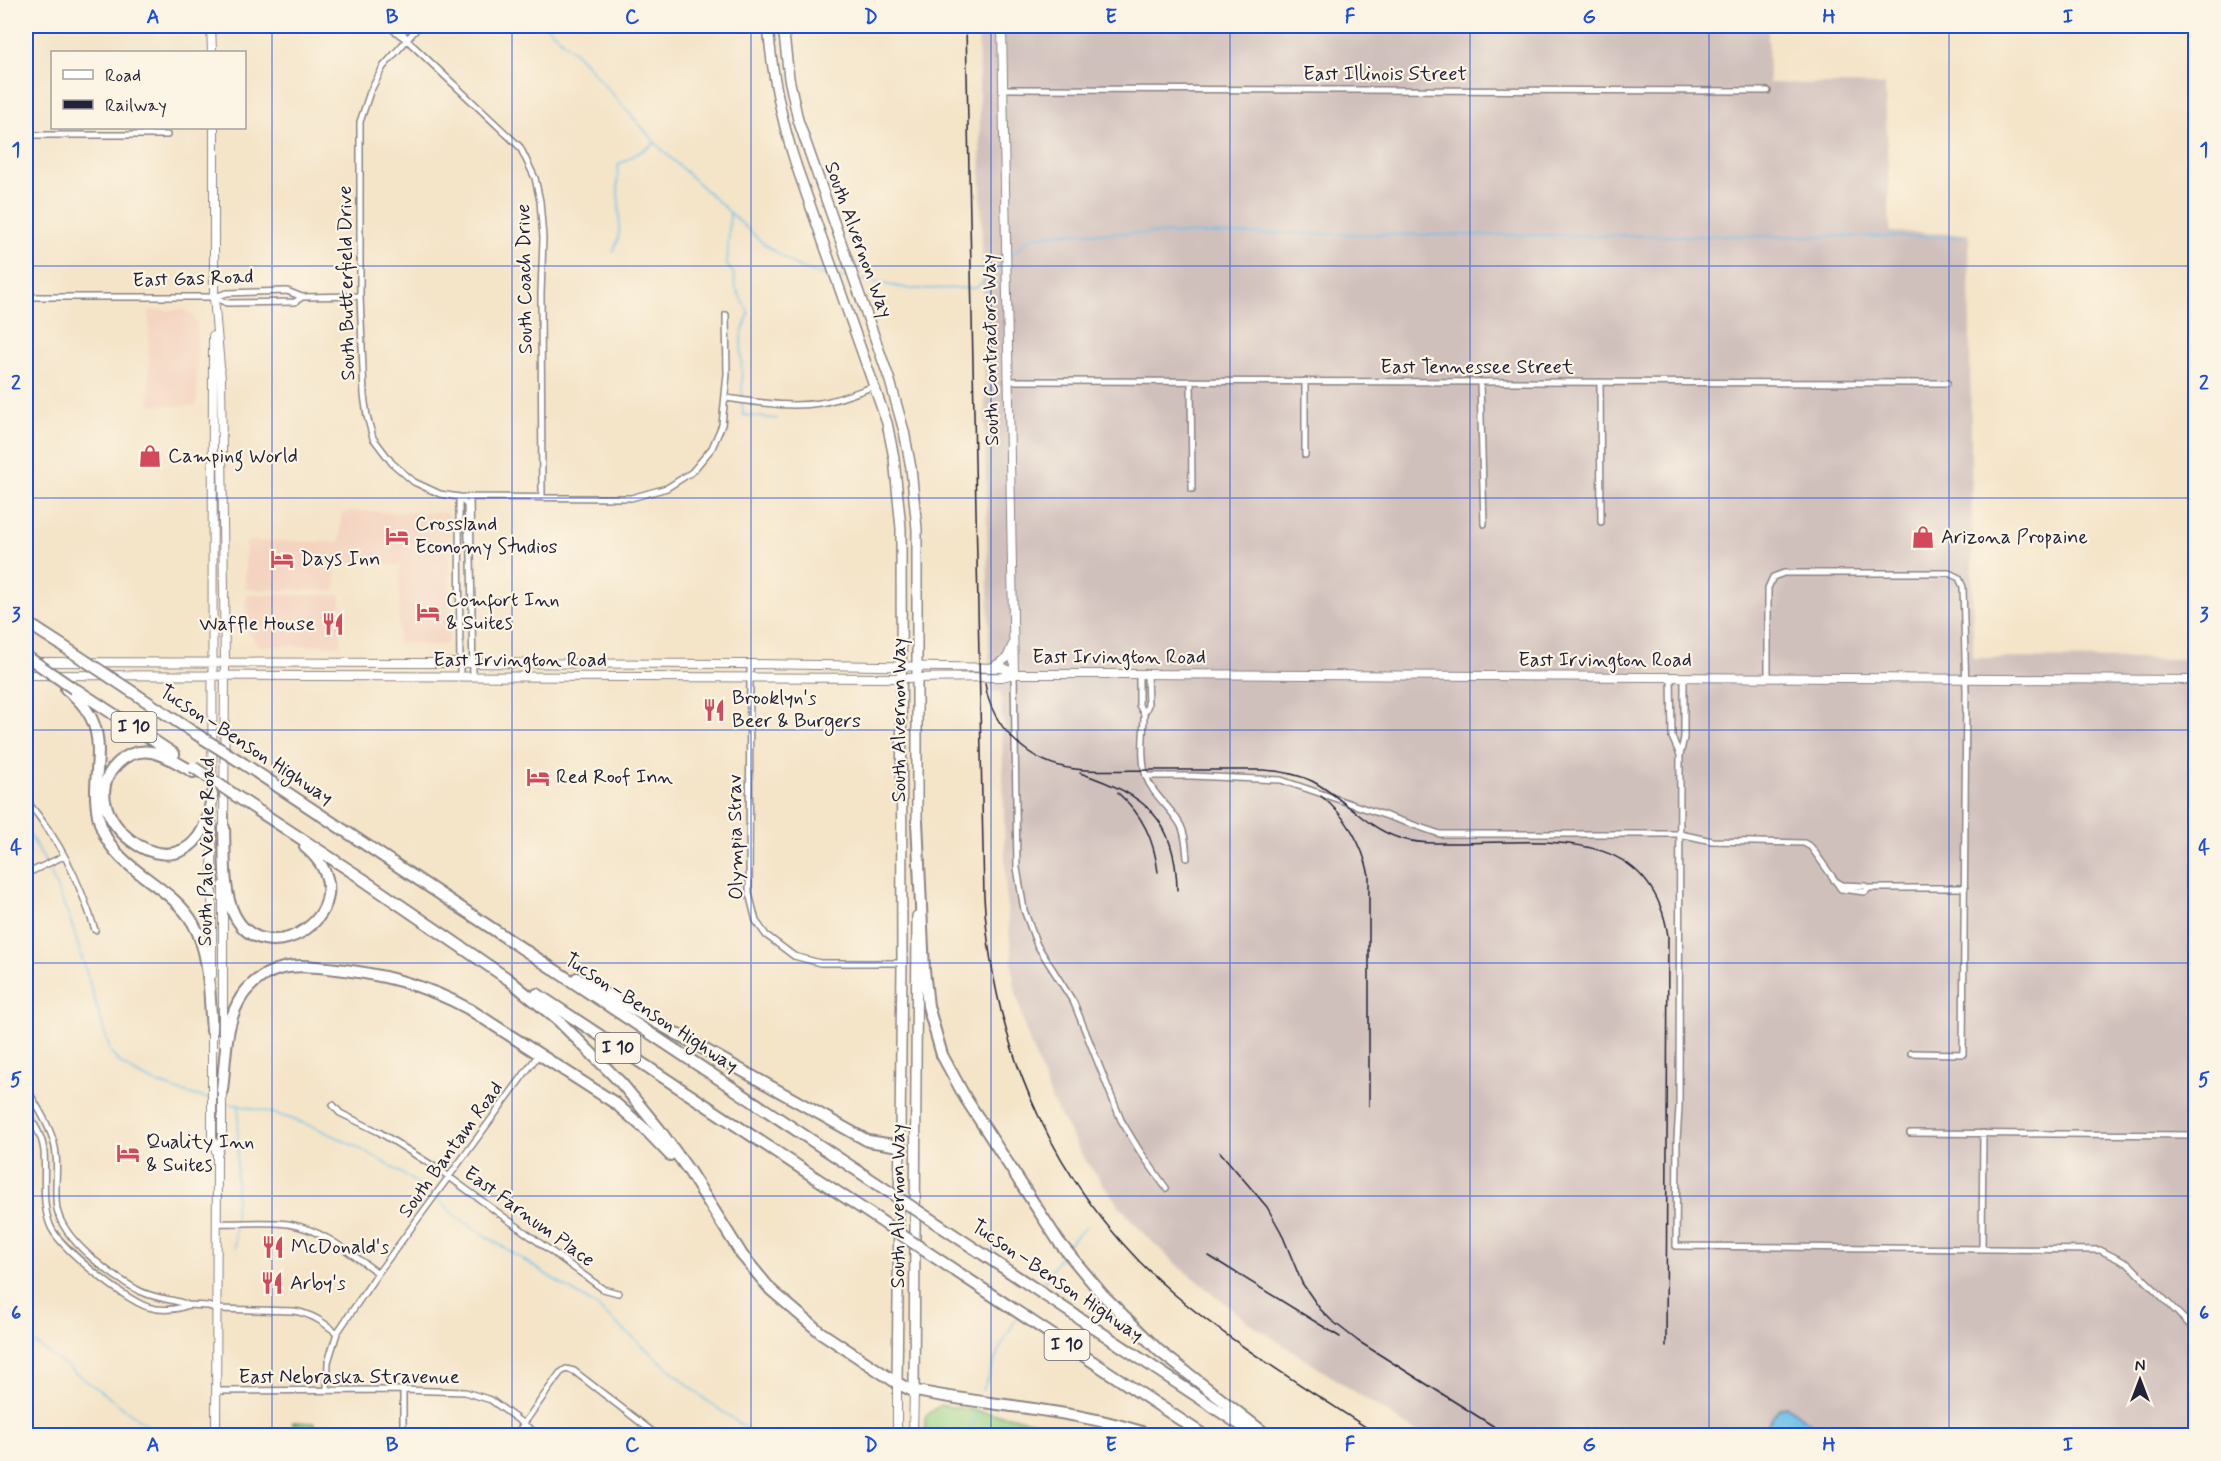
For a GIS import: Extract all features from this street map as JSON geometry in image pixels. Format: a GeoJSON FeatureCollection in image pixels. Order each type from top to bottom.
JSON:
{"type":"FeatureCollection","features":[{"type":"Feature","properties":{"kind":"highway","name":"Tucson–Benson Highway"},"geometry":{"type":"LineString","coordinates":[[26,622],[1257,1436]]}},
{"type":"Feature","properties":{"kind":"highway","name":"I 10"},"geometry":{"type":"LineString","coordinates":[[26,659],[260,811],[1204,1436]]}},
{"type":"Feature","properties":{"kind":"highway"},"geometry":{"type":"LineString","coordinates":[[70,689],[85,706],[96,730],[97,809],[106,838],[120,856],[182,909],[198,933],[206,964],[212,1031]]}},
{"type":"Feature","properties":{"kind":"highway"},"geometry":{"type":"LineString","coordinates":[[193,769],[158,753],[144,751],[129,755],[115,766],[106,784],[105,798],[110,816],[123,834],[138,846],[158,854],[173,853],[189,847],[200,836],[207,822],[212,795]]}},
{"type":"Feature","properties":{"kind":"highway"},"geometry":{"type":"LineString","coordinates":[[224,828],[228,896],[238,920],[253,933],[265,939],[282,940],[298,935],[313,925],[325,907],[328,890],[326,874],[310,851],[260,811]]}},
{"type":"Feature","properties":{"kind":"highway"},"geometry":{"type":"LineString","coordinates":[[917,821],[924,970],[928,1006],[942,1055],[966,1099],[1059,1242],[1101,1294],[1158,1350],[1268,1436]]}},
{"type":"Feature","properties":{"kind":"highway"},"geometry":{"type":"LineString","coordinates":[[362,879],[507,979],[559,1021],[636,1100],[677,1154],[742,1255],[771,1290],[815,1328],[897,1383],[914,1391],[1076,1415],[1153,1436]]}},
{"type":"Feature","properties":{"kind":"highway"},"geometry":{"type":"LineString","coordinates":[[540,961],[559,968],[868,1142],[900,1146]]}},
{"type":"Feature","properties":{"kind":"highway"},"geometry":{"type":"LineString","coordinates":[[217,1089],[229,1028],[238,1002],[249,987],[262,976],[291,966],[370,973],[423,988],[469,1009],[540,1054],[632,1116],[664,1148],[697,1187]]}},
{"type":"Feature","properties":{"kind":"main road"},"geometry":{"type":"LineString","coordinates":[[211,26],[212,51]]}},
{"type":"Feature","properties":{"kind":"main road","name":"South Alvernon Way"},"geometry":{"type":"LineString","coordinates":[[768,26],[773,78],[783,123],[875,386],[891,443],[901,506],[902,963],[897,1436]]}},
{"type":"Feature","properties":{"kind":"main road","name":"South Alvernon Way"},"geometry":{"type":"LineString","coordinates":[[783,26],[789,78],[798,120],[890,381],[904,430],[911,468],[917,529],[913,1436]]}},
{"type":"Feature","properties":{"kind":"main road","name":"South Contractors Way"},"geometry":{"type":"LineString","coordinates":[[1002,26],[1014,674]]}},
{"type":"Feature","properties":{"kind":"main road","name":"South Palo Verde Road"},"geometry":{"type":"LineString","coordinates":[[214,129],[211,662],[212,1031],[217,1089],[222,1116],[222,1139],[217,1155]]}},
{"type":"Feature","properties":{"kind":"main road","name":"South Palo Verde Road"},"geometry":{"type":"LineString","coordinates":[[214,297],[221,379],[225,662],[224,828],[217,1089],[212,1115],[212,1138],[217,1155],[216,1436]]}},
{"type":"Feature","properties":{"kind":"main road"},"geometry":{"type":"LineString","coordinates":[[212,410],[217,417],[217,450],[222,470]]}},
{"type":"Feature","properties":{"kind":"main road"},"geometry":{"type":"LineString","coordinates":[[992,668],[1007,658],[1013,641]]}},
{"type":"Feature","properties":{"kind":"main road","name":"East Irvington Road"},"geometry":{"type":"LineString","coordinates":[[26,659],[460,664],[750,664],[1004,668],[1014,674]]}},
{"type":"Feature","properties":{"kind":"main road","name":"East Irvington Road"},"geometry":{"type":"LineString","coordinates":[[26,675],[917,678],[1002,677],[1014,674],[1143,674],[2196,680]]}},
{"type":"Feature","properties":{"kind":"street","name":"South Coach Drive"},"geometry":{"type":"LineString","coordinates":[[388,26],[407,40],[520,147],[535,177],[543,236],[542,497]]}},
{"type":"Feature","properties":{"kind":"street","name":"South Coach Drive"},"geometry":{"type":"LineString","coordinates":[[399,26],[407,40]]}},
{"type":"Feature","properties":{"kind":"street","name":"South Butterfield Drive"},"geometry":{"type":"LineString","coordinates":[[419,26],[383,67],[370,92],[360,122],[360,296],[364,395],[373,438],[392,463],[414,482],[440,494],[459,497],[631,498],[666,488],[692,472],[712,448],[722,425],[725,398],[726,315]]}},
{"type":"Feature","properties":{"kind":"street","name":"East Illinois Street"},"geometry":{"type":"LineString","coordinates":[[1002,89],[1768,91]]}},
{"type":"Feature","properties":{"kind":"street"},"geometry":{"type":"LineString","coordinates":[[26,135],[167,135]]}},
{"type":"Feature","properties":{"kind":"street","name":"East Gas Road"},"geometry":{"type":"LineString","coordinates":[[26,297],[214,297],[227,292],[287,291],[302,297],[360,296]]}},
{"type":"Feature","properties":{"kind":"street"},"geometry":{"type":"LineString","coordinates":[[214,297],[227,303],[295,303],[302,297]]}},
{"type":"Feature","properties":{"kind":"street","name":"East Tennessee Street"},"geometry":{"type":"LineString","coordinates":[[1007,381],[1947,383]]}},
{"type":"Feature","properties":{"kind":"street"},"geometry":{"type":"LineString","coordinates":[[1191,381],[1192,489]]}},
{"type":"Feature","properties":{"kind":"street"},"geometry":{"type":"LineString","coordinates":[[1305,381],[1305,455]]}},
{"type":"Feature","properties":{"kind":"street"},"geometry":{"type":"LineString","coordinates":[[1480,382],[1484,524]]}},
{"type":"Feature","properties":{"kind":"street"},"geometry":{"type":"LineString","coordinates":[[1600,382],[1601,522]]}},
{"type":"Feature","properties":{"kind":"street"},"geometry":{"type":"LineString","coordinates":[[725,398],[806,404],[834,400],[875,386]]}},
{"type":"Feature","properties":{"kind":"street"},"geometry":{"type":"LineString","coordinates":[[459,497],[467,505],[467,534],[471,550]]}},
{"type":"Feature","properties":{"kind":"street"},"geometry":{"type":"LineString","coordinates":[[459,497],[460,676]]}},
{"type":"Feature","properties":{"kind":"street"},"geometry":{"type":"LineString","coordinates":[[470,497],[472,676]]}},
{"type":"Feature","properties":{"kind":"street"},"geometry":{"type":"LineString","coordinates":[[1768,678],[1768,588],[1773,578],[1784,573],[1949,573],[1959,578],[1963,587],[1966,691],[1963,1054],[1911,1053]]}},
{"type":"Feature","properties":{"kind":"street","name":"Olympia Strav"},"geometry":{"type":"LineString","coordinates":[[750,664],[749,893],[756,921],[766,935],[794,956],[820,963],[902,963]]}},
{"type":"Feature","properties":{"kind":"street"},"geometry":{"type":"LineString","coordinates":[[1014,674],[1017,868],[1024,910],[1037,945],[1074,1003],[1121,1120],[1166,1188]]}},
{"type":"Feature","properties":{"kind":"street"},"geometry":{"type":"LineString","coordinates":[[1143,674],[1139,705],[1144,714],[1146,776],[1180,825],[1186,843],[1187,858]]}},
{"type":"Feature","properties":{"kind":"street"},"geometry":{"type":"LineString","coordinates":[[1671,677],[1672,737],[1680,755]]}},
{"type":"Feature","properties":{"kind":"street"},"geometry":{"type":"LineString","coordinates":[[1683,677],[1684,738],[1680,755],[1679,1107],[1676,1246],[2100,1250],[2130,1265],[2196,1331]]}},
{"type":"Feature","properties":{"kind":"street"},"geometry":{"type":"LineString","coordinates":[[1146,776],[1281,780],[1440,834],[1680,834],[1712,841],[1804,843],[1811,847],[1841,889],[1851,892],[1865,892],[1869,888],[1965,888]]}},
{"type":"Feature","properties":{"kind":"street"},"geometry":{"type":"LineString","coordinates":[[26,800],[51,833],[81,887],[95,930]]}},
{"type":"Feature","properties":{"kind":"street"},"geometry":{"type":"LineString","coordinates":[[26,874],[64,855]]}},
{"type":"Feature","properties":{"kind":"street","name":"South Bantam Road"},"geometry":{"type":"LineString","coordinates":[[327,1390],[328,1362],[337,1333],[378,1273],[540,1054]]}},
{"type":"Feature","properties":{"kind":"street"},"geometry":{"type":"LineString","coordinates":[[26,1087],[54,1141],[57,1154],[57,1210],[65,1230],[78,1246],[135,1289],[152,1297],[174,1299],[188,1305],[217,1309],[306,1313],[322,1320],[337,1333]]}},
{"type":"Feature","properties":{"kind":"street","name":"East Farnum Place"},"geometry":{"type":"LineString","coordinates":[[333,1105],[340,1113],[379,1132],[449,1177],[603,1289],[618,1293]]}},
{"type":"Feature","properties":{"kind":"street"},"geometry":{"type":"LineString","coordinates":[[26,1110],[38,1131],[44,1151],[45,1206],[50,1227],[61,1244],[74,1257],[148,1307],[178,1310],[188,1305]]}},
{"type":"Feature","properties":{"kind":"street"},"geometry":{"type":"LineString","coordinates":[[31,1120],[40,1113]]}},
{"type":"Feature","properties":{"kind":"street"},"geometry":{"type":"LineString","coordinates":[[1910,1133],[2196,1135]]}},
{"type":"Feature","properties":{"kind":"street"},"geometry":{"type":"LineString","coordinates":[[1982,1249],[1983,1133]]}},
{"type":"Feature","properties":{"kind":"street"},"geometry":{"type":"LineString","coordinates":[[44,1183],[56,1183]]}},
{"type":"Feature","properties":{"kind":"street"},"geometry":{"type":"LineString","coordinates":[[217,1223],[289,1224],[303,1228],[335,1243],[378,1273]]}},
{"type":"Feature","properties":{"kind":"street"},"geometry":{"type":"LineString","coordinates":[[119,1289],[122,1279]]}},
{"type":"Feature","properties":{"kind":"street"},"geometry":{"type":"LineString","coordinates":[[515,1436],[560,1373],[566,1369],[574,1371],[658,1436]]}},
{"type":"Feature","properties":{"kind":"street"},"geometry":{"type":"LineString","coordinates":[[403,1390],[403,1436]]}},
{"type":"Feature","properties":{"kind":"street","name":"East Nebraska Stravenue"},"geometry":{"type":"LineString","coordinates":[[216,1391],[447,1390],[478,1395],[498,1404],[540,1436]]}},
{"type":"Feature","properties":{"kind":"shaded area"},"geometry":{"type":"Polygon","coordinates":[[[978,26],[1768,26],[1769,83],[1885,85],[1890,232],[1969,234],[1973,658],[2195,659],[2195,1435],[1421,1435],[1248,1322],[1177,1265],[1120,1207],[1083,1157],[1052,1101],[1026,1032],[1014,983],[1006,897],[1002,731],[1006,728],[1002,720],[1001,692],[990,692],[978,26]]]}},
{"type":"Feature","properties":{"kind":"shaded area"},"geometry":{"type":"Polygon","coordinates":[[[149,310],[185,310],[193,315],[197,325],[197,406],[149,405],[149,310]]]}},
{"type":"Feature","properties":{"kind":"shaded area"},"geometry":{"type":"Polygon","coordinates":[[[350,511],[447,513],[450,516],[450,638],[448,642],[443,645],[398,644],[400,565],[336,563],[336,591],[245,589],[246,543],[248,541],[340,542],[341,514],[350,511]]]}},
{"type":"Feature","properties":{"kind":"shaded area"},"geometry":{"type":"Polygon","coordinates":[[[246,595],[341,595],[341,646],[259,646],[247,632],[246,595]]]}},
{"type":"Feature","properties":{"kind":"green space"},"geometry":{"type":"Polygon","coordinates":[[[940,1405],[1008,1416],[1086,1435],[925,1435],[925,1417],[940,1405]]]}},
{"type":"Feature","properties":{"kind":"green space"},"geometry":{"type":"Polygon","coordinates":[[[293,1422],[315,1423],[315,1435],[293,1435],[293,1422]]]}},
{"type":"Feature","properties":{"kind":"water"},"geometry":{"type":"Polygon","coordinates":[[[1786,1406],[1825,1435],[1760,1435],[1779,1408],[1786,1406]]]}},
{"type":"Feature","properties":{"kind":"waterway"},"geometry":{"type":"LineString","coordinates":[[546,26],[578,55],[661,149],[764,244],[795,265],[814,273],[831,276]]}},
{"type":"Feature","properties":{"kind":"waterway"},"geometry":{"type":"LineString","coordinates":[[613,252],[617,243],[620,222],[618,165],[655,143]]}},
{"type":"Feature","properties":{"kind":"waterway"},"geometry":{"type":"LineString","coordinates":[[730,212],[727,265],[734,274],[735,287],[749,313],[741,336],[742,398]]}},
{"type":"Feature","properties":{"kind":"waterway"},"geometry":{"type":"LineString","coordinates":[[1009,258],[1031,237],[1059,233],[1962,237]]}},
{"type":"Feature","properties":{"kind":"waterway"},"geometry":{"type":"LineString","coordinates":[[857,279],[911,289],[976,288],[1003,263]]}},
{"type":"Feature","properties":{"kind":"waterway"},"geometry":{"type":"LineString","coordinates":[[839,277],[849,278]]}},
{"type":"Feature","properties":{"kind":"waterway"},"geometry":{"type":"LineString","coordinates":[[742,402],[743,415],[777,419]]}},
{"type":"Feature","properties":{"kind":"waterway"},"geometry":{"type":"LineString","coordinates":[[26,829],[46,863]]}},
{"type":"Feature","properties":{"kind":"waterway"},"geometry":{"type":"LineString","coordinates":[[48,867],[71,922],[111,1053],[119,1062],[142,1077],[185,1093],[210,1099]]}},
{"type":"Feature","properties":{"kind":"waterway"},"geometry":{"type":"LineString","coordinates":[[226,1103],[276,1114],[318,1129],[358,1147],[433,1195]]}},
{"type":"Feature","properties":{"kind":"waterway"},"geometry":{"type":"LineString","coordinates":[[235,1220],[239,1105]]}},
{"type":"Feature","properties":{"kind":"waterway"},"geometry":{"type":"LineString","coordinates":[[437,1198],[456,1216],[478,1231],[596,1306],[707,1401],[758,1436]]}},
{"type":"Feature","properties":{"kind":"waterway"},"geometry":{"type":"LineString","coordinates":[[235,1225],[235,1248]]}},
{"type":"Feature","properties":{"kind":"waterway"},"geometry":{"type":"LineString","coordinates":[[1069,1243],[1086,1227]]}},
{"type":"Feature","properties":{"kind":"waterway"},"geometry":{"type":"LineString","coordinates":[[1042,1285],[1060,1257]]}},
{"type":"Feature","properties":{"kind":"waterway"},"geometry":{"type":"LineString","coordinates":[[983,1390],[999,1350],[1016,1319]]}},
{"type":"Feature","properties":{"kind":"waterway"},"geometry":{"type":"LineString","coordinates":[[26,1337],[162,1436]]}},
{"type":"Feature","properties":{"kind":"waterway"},"geometry":{"type":"LineString","coordinates":[[969,1436],[976,1413]]}},
{"type":"Feature","properties":{"kind":"railway"},"geometry":{"type":"LineString","coordinates":[[966,26],[984,897],[990,954],[1001,1010],[1017,1063],[1038,1115],[1064,1164],[1096,1211],[1132,1254],[1174,1294],[1222,1332],[1379,1436]]}},
{"type":"Feature","properties":{"kind":"railway"},"geometry":{"type":"LineString","coordinates":[[985,683],[995,715],[1004,729],[1028,751],[1058,766],[1094,770],[1282,772],[1312,781],[1375,827],[1399,838],[1428,843],[1524,842],[1588,847],[1616,857],[1640,874],[1658,900],[1668,936],[1666,1346]]}},
{"type":"Feature","properties":{"kind":"railway"},"geometry":{"type":"LineString","coordinates":[[1080,773],[1122,790],[1152,813],[1163,827],[1171,844],[1177,890]]}},
{"type":"Feature","properties":{"kind":"railway"},"geometry":{"type":"LineString","coordinates":[[1118,793],[1141,819],[1154,849],[1158,872]]}},
{"type":"Feature","properties":{"kind":"railway"},"geometry":{"type":"LineString","coordinates":[[1321,796],[1352,831],[1358,841],[1369,875],[1369,1106]]}},
{"type":"Feature","properties":{"kind":"railway"},"geometry":{"type":"LineString","coordinates":[[1220,1152],[1267,1207],[1281,1232],[1302,1283],[1320,1309],[1331,1320],[1358,1341],[1509,1436]]}},
{"type":"Feature","properties":{"kind":"railway"},"geometry":{"type":"LineString","coordinates":[[1209,1256],[1340,1337]]}},
{"type":"Feature","properties":{"kind":"place","name":"Camping World"},"geometry":{"type":"Point","coordinates":[150,456]}},
{"type":"Feature","properties":{"kind":"place","name":"Crossland Economy Studios"},"geometry":{"type":"Point","coordinates":[397,536]}},
{"type":"Feature","properties":{"kind":"place","name":"Arizona Propaine"},"geometry":{"type":"Point","coordinates":[1923,537]}},
{"type":"Feature","properties":{"kind":"place","name":"Days Inn"},"geometry":{"type":"Point","coordinates":[282,559]}},
{"type":"Feature","properties":{"kind":"place","name":"Comfort Inn & Suites"},"geometry":{"type":"Point","coordinates":[428,612]}},
{"type":"Feature","properties":{"kind":"place","name":"Waffle House"},"geometry":{"type":"Point","coordinates":[333,624]}},
{"type":"Feature","properties":{"kind":"place","name":"Brooklyn's Beer & Burgers"},"geometry":{"type":"Point","coordinates":[714,710]}},
{"type":"Feature","properties":{"kind":"place","name":"Red Roof Inn"},"geometry":{"type":"Point","coordinates":[538,777]}},
{"type":"Feature","properties":{"kind":"place","name":"Quality Inn & Suites"},"geometry":{"type":"Point","coordinates":[128,1153]}},
{"type":"Feature","properties":{"kind":"place","name":"McDonald's"},"geometry":{"type":"Point","coordinates":[273,1247]}},
{"type":"Feature","properties":{"kind":"place","name":"Arby's"},"geometry":{"type":"Point","coordinates":[272,1283]}}]}
